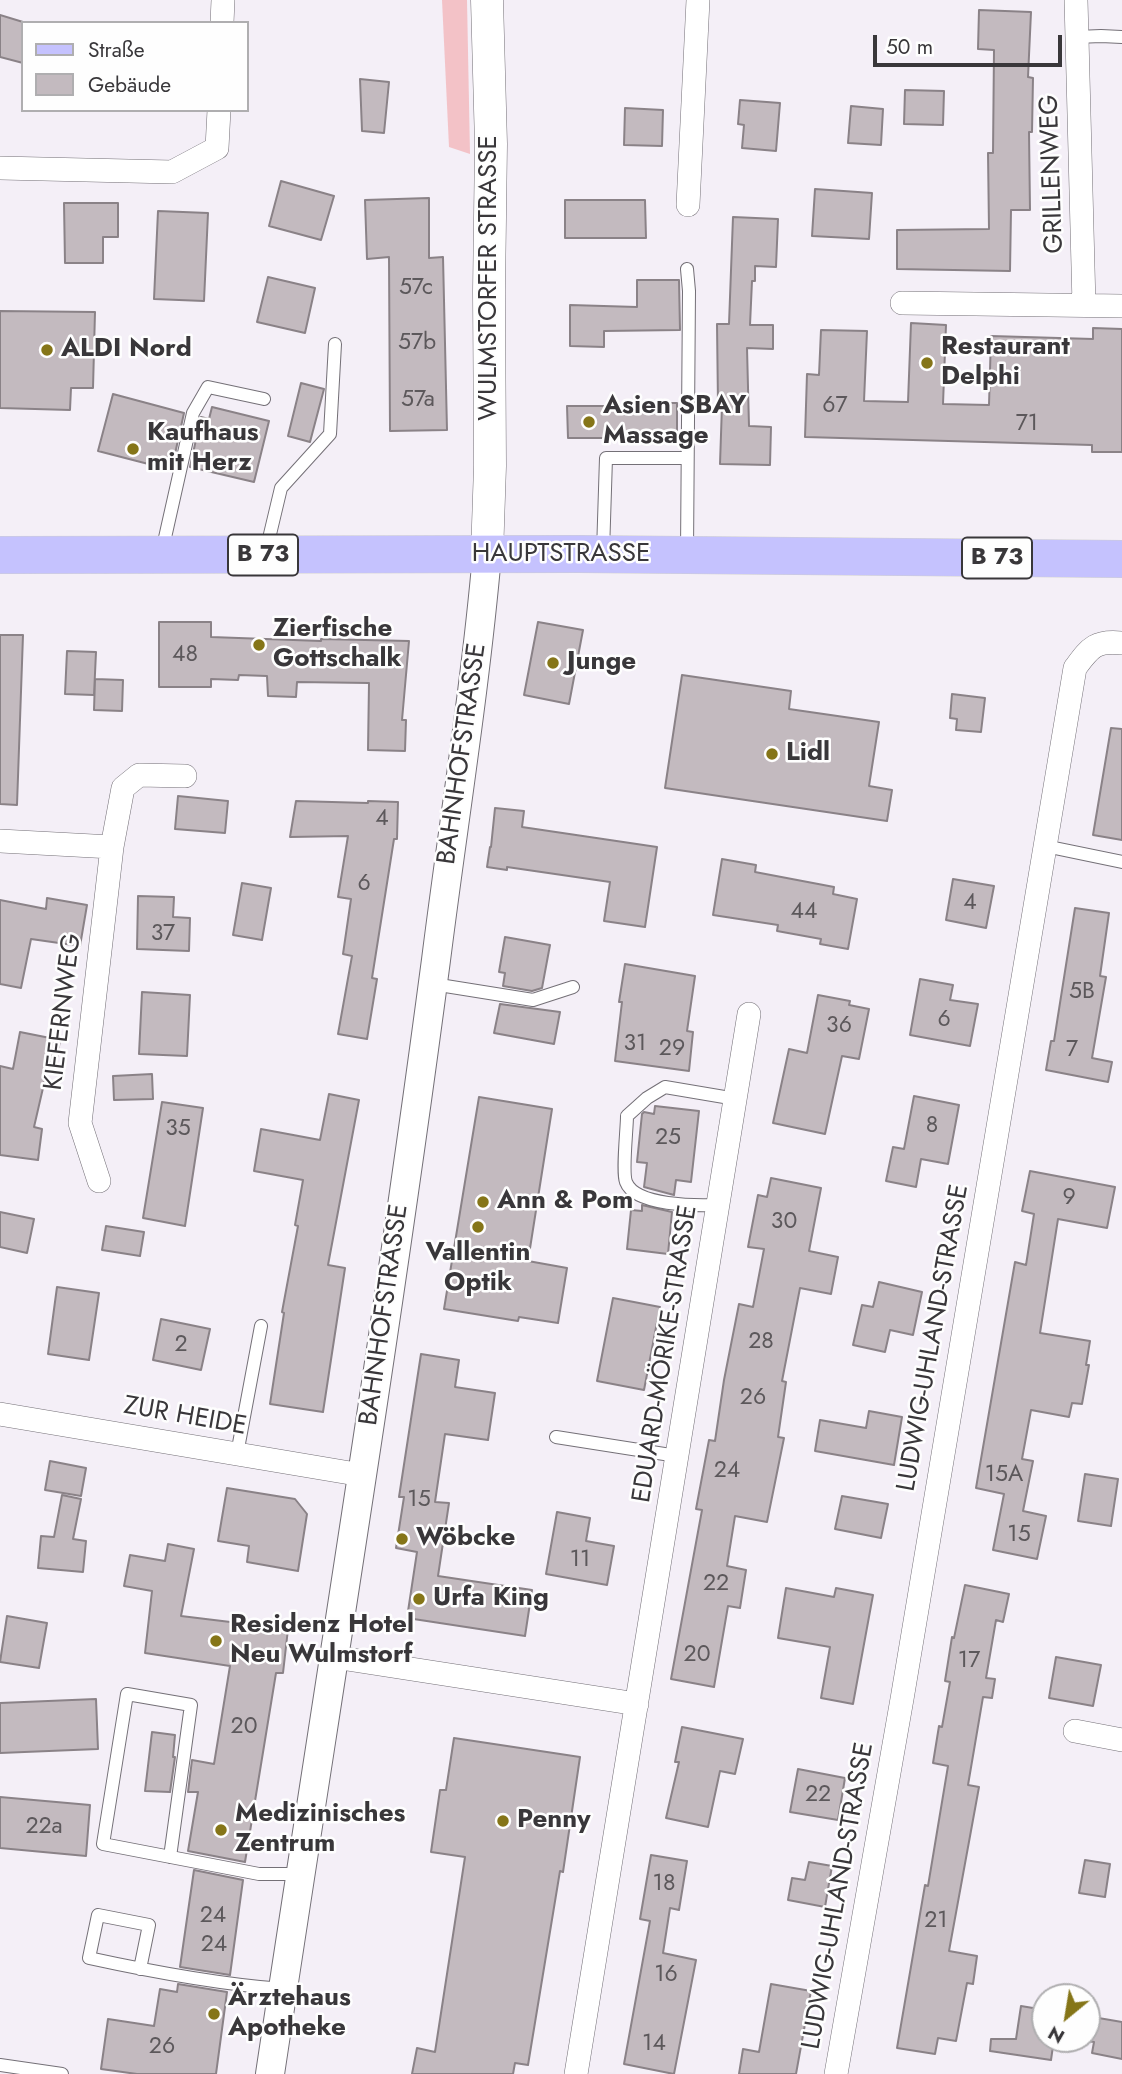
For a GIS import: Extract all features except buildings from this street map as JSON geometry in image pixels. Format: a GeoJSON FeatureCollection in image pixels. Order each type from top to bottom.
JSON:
{"type":"FeatureCollection","features":[{"type":"Feature","properties":{"kind":"main road","name":"WULMSTORFER STRASSE"},"geometry":{"type":"LineString","coordinates":[[487,0],[491,144],[490,466],[487,555]]}},
{"type":"Feature","properties":{"kind":"main road","name":"HAUPTSTRASSE"},"geometry":{"type":"LineString","coordinates":[[0,555],[603,554],[1122,559]]}},
{"type":"Feature","properties":{"kind":"street"},"geometry":{"type":"LineString","coordinates":[[222,21],[223,0]]}},
{"type":"Feature","properties":{"kind":"street"},"geometry":{"type":"LineString","coordinates":[[688,205],[698,0]]}},
{"type":"Feature","properties":{"kind":"street","name":"GRILLENWEG"},"geometry":{"type":"LineString","coordinates":[[1076,0],[1084,305]]}},
{"type":"Feature","properties":{"kind":"street"},"geometry":{"type":"LineString","coordinates":[[0,168],[172,172],[217,148],[219,112]]}},
{"type":"Feature","properties":{"kind":"street"},"geometry":{"type":"LineString","coordinates":[[902,303],[1122,306]]}},
{"type":"Feature","properties":{"kind":"street","name":"BAHNHOFSTRASSE"},"geometry":{"type":"LineString","coordinates":[[270,2074],[362,1475],[433,984],[477,656],[487,555]]}},
{"type":"Feature","properties":{"kind":"street","name":"LUDWIG-UHLAND-STRASSE"},"geometry":{"type":"LineString","coordinates":[[836,2074],[902,1699],[1075,668],[1091,647],[1108,642],[1122,643]]}},
{"type":"Feature","properties":{"kind":"street","name":"KIEFERNWEG"},"geometry":{"type":"LineString","coordinates":[[99,1181],[80,1123],[112,847],[123,788],[139,775],[185,776]]}},
{"type":"Feature","properties":{"kind":"street"},"geometry":{"type":"LineString","coordinates":[[0,841],[112,847]]}},
{"type":"Feature","properties":{"kind":"street","name":"EDUARD-MÖRIKE-STRASSE"},"geometry":{"type":"LineString","coordinates":[[576,2074],[749,1014]]}},
{"type":"Feature","properties":{"kind":"street","name":"ZUR HEIDE"},"geometry":{"type":"LineString","coordinates":[[0,1414],[362,1475]]}},
{"type":"Feature","properties":{"kind":"street"},"geometry":{"type":"LineString","coordinates":[[334,1657],[637,1704]]}},
{"type":"Feature","properties":{"kind":"street"},"geometry":{"type":"LineString","coordinates":[[1075,1731],[1122,1740]]}},
{"type":"Feature","properties":{"kind":"lane"},"geometry":{"type":"LineString","coordinates":[[1077,37],[1122,37]]}},
{"type":"Feature","properties":{"kind":"lane"},"geometry":{"type":"LineString","coordinates":[[687,270],[687,555]]}},
{"type":"Feature","properties":{"kind":"lane"},"geometry":{"type":"LineString","coordinates":[[265,555],[281,488],[330,434],[335,344]]}},
{"type":"Feature","properties":{"kind":"lane"},"geometry":{"type":"LineString","coordinates":[[161,555],[193,414],[208,387],[264,399]]}},
{"type":"Feature","properties":{"kind":"lane"},"geometry":{"type":"LineString","coordinates":[[603,554],[606,458],[687,458]]}},
{"type":"Feature","properties":{"kind":"lane"},"geometry":{"type":"LineString","coordinates":[[1045,846],[1122,862]]}},
{"type":"Feature","properties":{"kind":"lane"},"geometry":{"type":"LineString","coordinates":[[433,984],[533,1000],[573,987]]}},
{"type":"Feature","properties":{"kind":"lane"},"geometry":{"type":"LineString","coordinates":[[718,1205],[693,1207],[659,1201],[633,1192],[625,1181],[627,1116],[647,1098],[665,1087],[736,1099]]}},
{"type":"Feature","properties":{"kind":"lane"},"geometry":{"type":"LineString","coordinates":[[237,1454],[261,1326]]}},
{"type":"Feature","properties":{"kind":"lane"},"geometry":{"type":"LineString","coordinates":[[556,1437],[677,1456]]}},
{"type":"Feature","properties":{"kind":"lane"},"geometry":{"type":"LineString","coordinates":[[170,1857],[191,1706],[127,1694],[103,1844],[170,1857],[259,1874],[300,1874]]}},
{"type":"Feature","properties":{"kind":"lane"},"geometry":{"type":"LineString","coordinates":[[140,1969],[149,1925],[98,1915],[89,1958],[140,1969],[239,1986],[283,1989]]}},
{"type":"Feature","properties":{"kind":"lane"},"geometry":{"type":"LineString","coordinates":[[0,2065],[62,2074]]}},
{"type":"Feature","properties":{"kind":"shaded area"},"geometry":{"type":"Polygon","coordinates":[[[442,0],[467,0],[470,154],[449,147],[442,0]]]}},
{"type":"Feature","properties":{"kind":"place","name":"ALDI Nord"},"geometry":{"type":"Point","coordinates":[47,350]}},
{"type":"Feature","properties":{"kind":"place","name":"Restaurant Delphi"},"geometry":{"type":"Point","coordinates":[927,363]}},
{"type":"Feature","properties":{"kind":"place","name":"Asien SBAY Massage"},"geometry":{"type":"Point","coordinates":[589,422]}},
{"type":"Feature","properties":{"kind":"place","name":"Kaufhaus mit Herz"},"geometry":{"type":"Point","coordinates":[133,449]}},
{"type":"Feature","properties":{"kind":"place","name":"Zierfische Gottschalk"},"geometry":{"type":"Point","coordinates":[259,645]}},
{"type":"Feature","properties":{"kind":"place","name":"Junge"},"geometry":{"type":"Point","coordinates":[553,663]}},
{"type":"Feature","properties":{"kind":"place","name":"Lidl"},"geometry":{"type":"Point","coordinates":[772,754]}},
{"type":"Feature","properties":{"kind":"place","name":"Ann & Pom"},"geometry":{"type":"Point","coordinates":[483,1202]}},
{"type":"Feature","properties":{"kind":"place","name":"Vallentin Optik"},"geometry":{"type":"Point","coordinates":[478,1227]}},
{"type":"Feature","properties":{"kind":"place","name":"Wöbcke"},"geometry":{"type":"Point","coordinates":[402,1539]}},
{"type":"Feature","properties":{"kind":"place","name":"Urfa King"},"geometry":{"type":"Point","coordinates":[419,1599]}},
{"type":"Feature","properties":{"kind":"place","name":"Residenz Hotel Neu Wulmstorf"},"geometry":{"type":"Point","coordinates":[216,1641]}},
{"type":"Feature","properties":{"kind":"place","name":"Penny"},"geometry":{"type":"Point","coordinates":[503,1821]}},
{"type":"Feature","properties":{"kind":"place","name":"Medizinisches Zentrum"},"geometry":{"type":"Point","coordinates":[221,1830]}},
{"type":"Feature","properties":{"kind":"place","name":"Ärztehaus Apotheke"},"geometry":{"type":"Point","coordinates":[214,2014]}}]}
